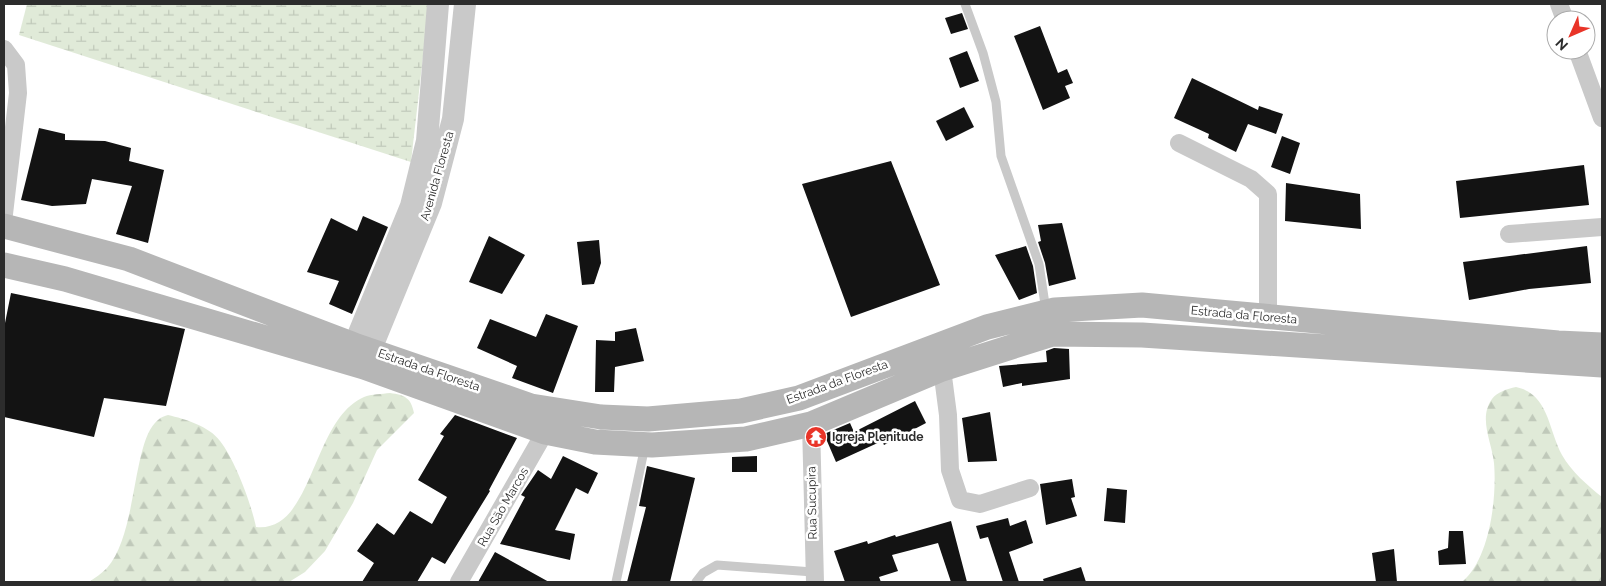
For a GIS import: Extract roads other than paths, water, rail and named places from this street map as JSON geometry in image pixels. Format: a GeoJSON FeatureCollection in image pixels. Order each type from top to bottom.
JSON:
{"type":"FeatureCollection","features":[{"type":"Feature","properties":{"kind":"main road","name":"Estrada da Floresta"},"geometry":{"type":"LineString","coordinates":[[4,226],[129,259],[545,432],[595,442],[645,445],[746,439],[811,424],[942,369],[1052,334],[1142,334],[1602,365]]}},
{"type":"Feature","properties":{"kind":"main road","name":"Estrada da Floresta"},"geometry":{"type":"LineString","coordinates":[[4,265],[65,279],[359,356],[531,406],[600,417],[648,419],[742,411],[799,398],[987,327],[1055,310],[1142,305],[1268,318],[1602,345]]}},
{"type":"Feature","properties":{"kind":"street","name":"Avenida Floresta"},"geometry":{"type":"LineString","coordinates":[[359,356],[412,206],[427,142],[438,4]]}},
{"type":"Feature","properties":{"kind":"street","name":"Avenida Floresta"},"geometry":{"type":"LineString","coordinates":[[359,356],[431,203],[453,119],[465,4]]}},
{"type":"Feature","properties":{"kind":"street"},"geometry":{"type":"LineString","coordinates":[[4,49],[16,65],[18,93],[4,214]]}},
{"type":"Feature","properties":{"kind":"street"},"geometry":{"type":"LineString","coordinates":[[1581,60],[1602,118]]}},
{"type":"Feature","properties":{"kind":"street"},"geometry":{"type":"LineString","coordinates":[[1179,143],[1251,178],[1268,194],[1268,318]]}},
{"type":"Feature","properties":{"kind":"street"},"geometry":{"type":"LineString","coordinates":[[1509,234],[1602,227]]}},
{"type":"Feature","properties":{"kind":"street"},"geometry":{"type":"LineString","coordinates":[[942,369],[948,415],[950,470],[960,500],[980,504],[1030,488]]}},
{"type":"Feature","properties":{"kind":"street","name":"Rua Sucupira"},"geometry":{"type":"LineString","coordinates":[[811,424],[814,577]]}},
{"type":"Feature","properties":{"kind":"street","name":"Rua São Marcos"},"geometry":{"type":"LineString","coordinates":[[459,582],[545,432]]}},
{"type":"Feature","properties":{"kind":"lane"},"geometry":{"type":"LineString","coordinates":[[965,4],[984,53],[996,102],[1001,156],[1039,264],[1046,312]]}},
{"type":"Feature","properties":{"kind":"lane"},"geometry":{"type":"LineString","coordinates":[[616,582],[645,445]]}},
{"type":"Feature","properties":{"kind":"lane"},"geometry":{"type":"LineString","coordinates":[[696,582],[703,573],[717,565],[814,577]]}},
{"type":"Feature","properties":{"kind":"place","name":"Igreja Plenitude"},"geometry":{"type":"Point","coordinates":[816,437]}}]}
